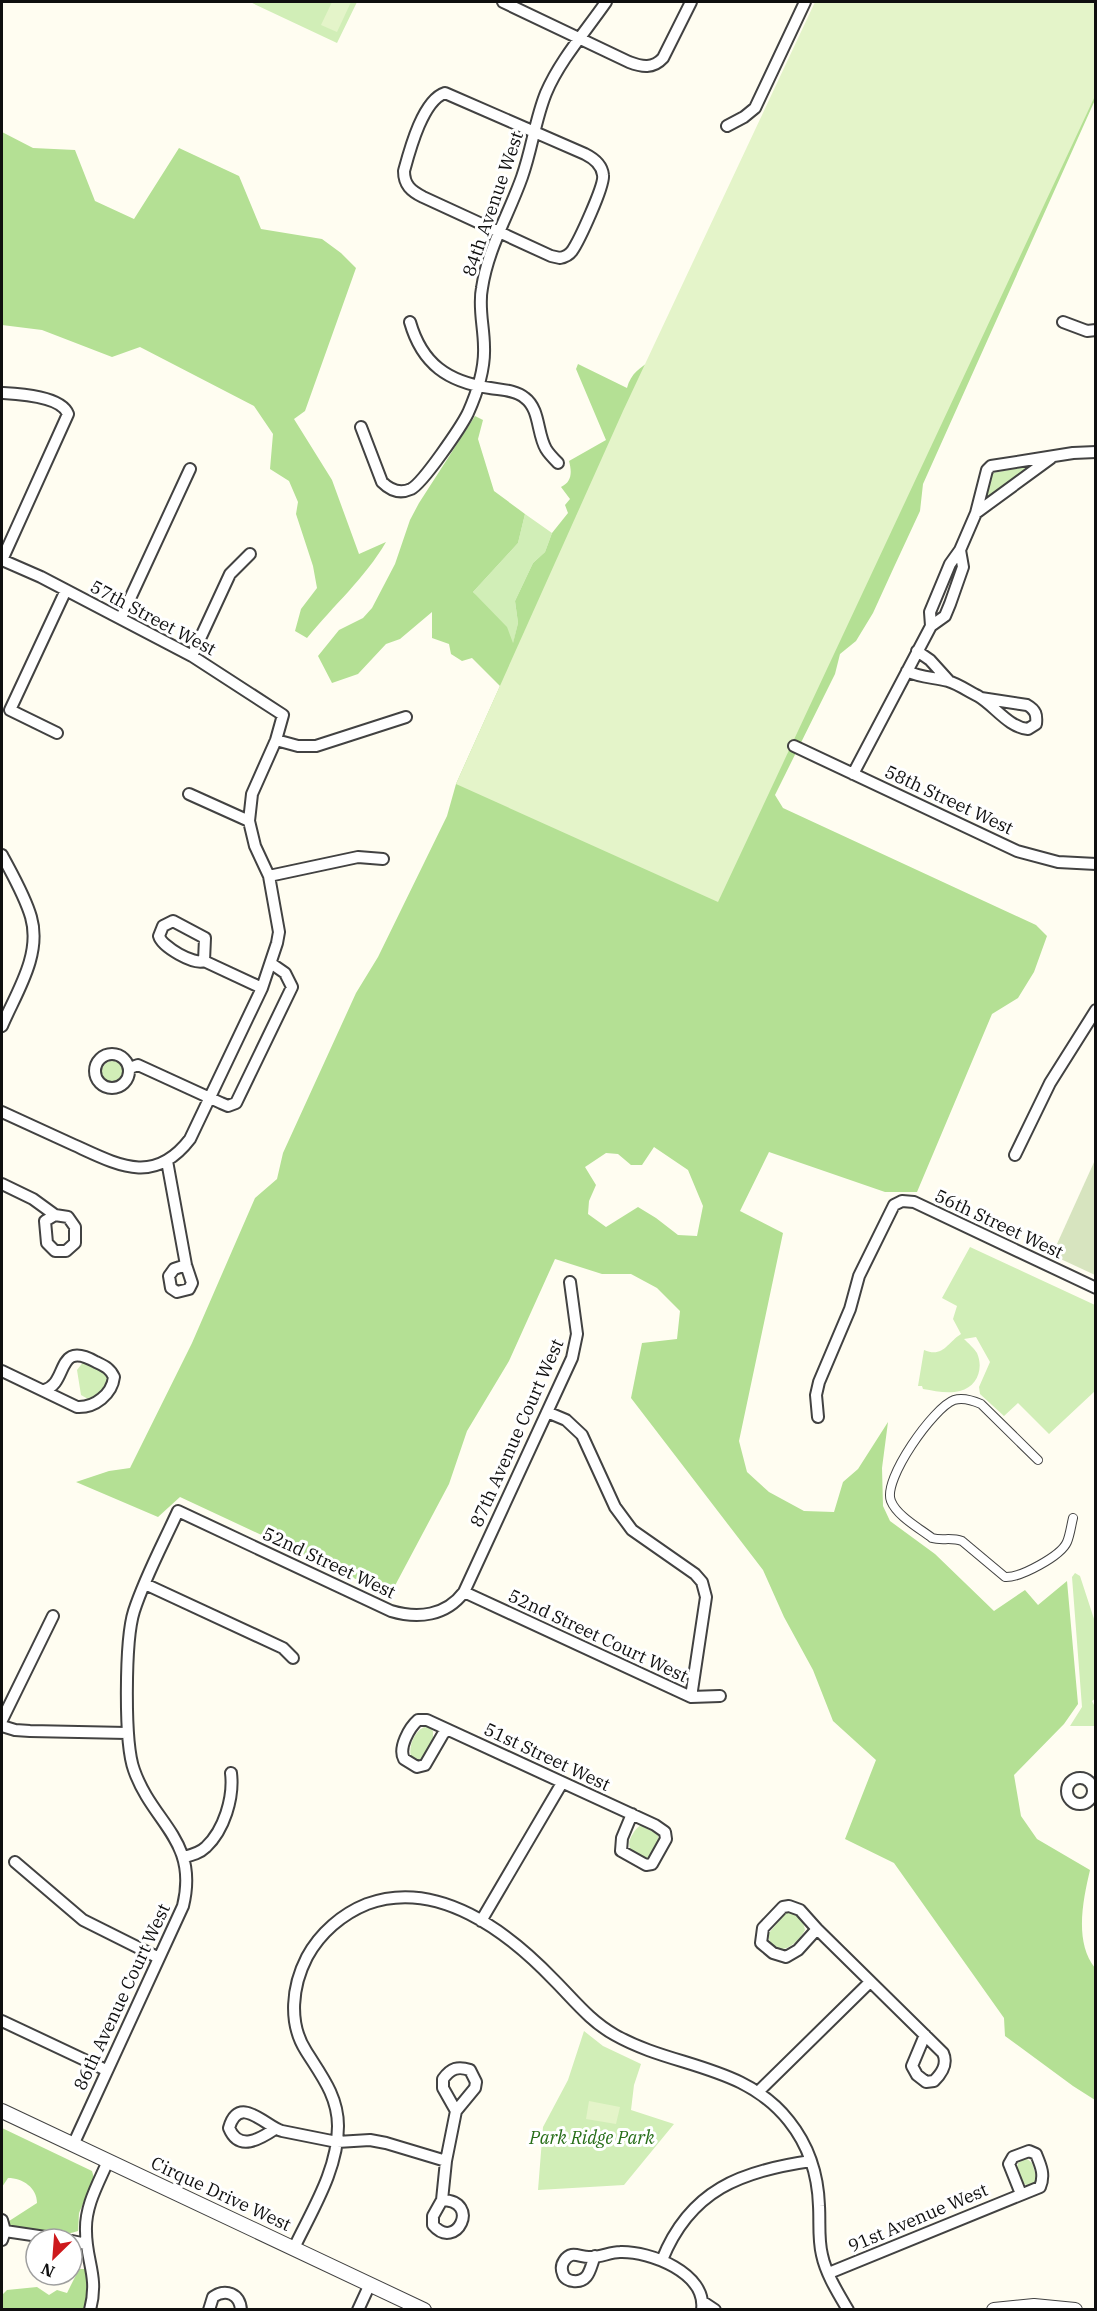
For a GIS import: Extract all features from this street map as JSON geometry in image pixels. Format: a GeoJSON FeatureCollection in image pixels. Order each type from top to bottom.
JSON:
{"type":"FeatureCollection","features":[{"type":"Feature","properties":{"kind":"street"},"geometry":{"type":"LineString","coordinates":[[503,2],[634,63],[647,66],[657,64],[666,53],[691,2]]}},
{"type":"Feature","properties":{"kind":"street","name":"84th Avenue West"},"geometry":{"type":"LineString","coordinates":[[361,427],[382,482],[401,492],[414,488],[462,425],[477,387],[484,346],[481,291],[499,230],[509,212],[523,176],[550,85],[606,2]]}},
{"type":"Feature","properties":{"kind":"street"},"geometry":{"type":"LineString","coordinates":[[728,126],[755,108],[805,2]]}},
{"type":"Feature","properties":{"kind":"street"},"geometry":{"type":"LineString","coordinates":[[441,94],[452,94],[535,132],[595,160],[603,177],[600,192],[572,250],[562,258],[423,197],[406,184],[404,171],[421,122],[431,103],[441,94]]}},
{"type":"Feature","properties":{"kind":"street"},"geometry":{"type":"LineString","coordinates":[[410,322],[415,340],[431,362],[448,376],[477,387],[514,393],[526,398],[531,404],[546,449],[558,463]]}},
{"type":"Feature","properties":{"kind":"street"},"geometry":{"type":"LineString","coordinates":[[1063,322],[1087,332],[1095,330]]}},
{"type":"Feature","properties":{"kind":"street"},"geometry":{"type":"LineString","coordinates":[[2,393],[37,397],[59,404],[68,411],[68,419],[2,560]]}},
{"type":"Feature","properties":{"kind":"street"},"geometry":{"type":"LineString","coordinates":[[854,774],[931,626],[930,612],[950,564],[960,550],[976,513],[987,470],[991,466],[1095,452]]}},
{"type":"Feature","properties":{"kind":"street"},"geometry":{"type":"LineString","coordinates":[[976,513],[1054,456]]}},
{"type":"Feature","properties":{"kind":"street"},"geometry":{"type":"LineString","coordinates":[[121,618],[190,469]]}},
{"type":"Feature","properties":{"kind":"street"},"geometry":{"type":"LineString","coordinates":[[192,656],[230,573],[250,554]]}},
{"type":"Feature","properties":{"kind":"street","name":"57th Street West"},"geometry":{"type":"LineString","coordinates":[[2,560],[66,590],[192,656],[283,715],[276,740]]}},
{"type":"Feature","properties":{"kind":"street"},"geometry":{"type":"LineString","coordinates":[[57,732],[10,710],[66,590]]}},
{"type":"Feature","properties":{"kind":"street"},"geometry":{"type":"LineString","coordinates":[[917,651],[930,660],[949,681],[981,698],[1014,725],[1028,729],[1036,724],[1036,714],[1027,705],[981,698]]}},
{"type":"Feature","properties":{"kind":"street"},"geometry":{"type":"LineString","coordinates":[[907,671],[919,677],[949,681]]}},
{"type":"Feature","properties":{"kind":"street"},"geometry":{"type":"LineString","coordinates":[[2,1112],[120,1166],[150,1166],[167,1161],[176,1154],[190,1139],[272,963],[279,932],[269,876],[255,846],[249,820],[252,794],[276,740],[298,746],[316,746],[406,717]]}},
{"type":"Feature","properties":{"kind":"street","name":"58th Street West"},"geometry":{"type":"LineString","coordinates":[[794,746],[1017,851],[1058,862],[1095,864]]}},
{"type":"Feature","properties":{"kind":"street"},"geometry":{"type":"LineString","coordinates":[[189,794],[249,820]]}},
{"type":"Feature","properties":{"kind":"street"},"geometry":{"type":"LineString","coordinates":[[269,876],[358,857],[383,859]]}},
{"type":"Feature","properties":{"kind":"street"},"geometry":{"type":"LineString","coordinates":[[2,859],[32,918],[34,939],[30,963],[2,1026]]}},
{"type":"Feature","properties":{"kind":"street"},"geometry":{"type":"LineString","coordinates":[[204,961],[206,941],[201,934],[173,921],[163,926],[159,936],[164,945],[196,962],[204,961],[262,988]]}},
{"type":"Feature","properties":{"kind":"street"},"geometry":{"type":"LineString","coordinates":[[130,1068],[138,1065],[228,1106],[236,1103],[292,987],[285,973],[272,963]]}},
{"type":"Feature","properties":{"kind":"street"},"geometry":{"type":"LineString","coordinates":[[1015,1155],[1046,1091],[1095,1010]]}},
{"type":"Feature","properties":{"kind":"street"},"geometry":{"type":"LineString","coordinates":[[167,1161],[186,1265]]}},
{"type":"Feature","properties":{"kind":"street"},"geometry":{"type":"LineString","coordinates":[[2,1184],[33,1200],[55,1215]]}},
{"type":"Feature","properties":{"kind":"street","name":"56th Street West"},"geometry":{"type":"LineString","coordinates":[[818,1417],[816,1395],[819,1382],[850,1309],[859,1276],[890,1210],[902,1201],[914,1202],[1095,1288]]}},
{"type":"Feature","properties":{"kind":"street","name":"87th Avenue Court West"},"geometry":{"type":"LineString","coordinates":[[464,1592],[575,1346],[575,1308],[570,1282]]}},
{"type":"Feature","properties":{"kind":"street"},"geometry":{"type":"LineString","coordinates":[[2,1371],[44,1390],[71,1406],[82,1407],[108,1394],[114,1377],[108,1368],[88,1357],[74,1356],[66,1360],[53,1385],[44,1390]]}},
{"type":"Feature","properties":{"kind":"street"},"geometry":{"type":"LineString","coordinates":[[1038,1460],[981,1404],[973,1400],[955,1400],[937,1411],[903,1458],[889,1493],[890,1500],[894,1507],[932,1538],[962,1540],[1005,1577],[1021,1576],[1030,1572],[1064,1547],[1068,1540],[1072,1518]]}},
{"type":"Feature","properties":{"kind":"street"},"geometry":{"type":"LineString","coordinates":[[547,1412],[566,1420],[582,1435],[615,1507],[632,1530],[695,1574],[702,1582],[706,1597],[691,1697]]}},
{"type":"Feature","properties":{"kind":"street","name":"52nd Street West"},"geometry":{"type":"LineString","coordinates":[[145,1584],[178,1511],[402,1614],[431,1614],[442,1611],[457,1602],[464,1592]]}},
{"type":"Feature","properties":{"kind":"street"},"geometry":{"type":"LineString","coordinates":[[231,1773],[232,1797],[216,1833],[206,1847],[184,1857],[174,1835],[142,1790],[133,1767],[127,1733],[130,1638],[134,1613],[145,1584],[283,1648],[292,1658]]}},
{"type":"Feature","properties":{"kind":"street","name":"52nd Street Court West"},"geometry":{"type":"LineString","coordinates":[[464,1592],[691,1697],[720,1696]]}},
{"type":"Feature","properties":{"kind":"street"},"geometry":{"type":"LineString","coordinates":[[2,1720],[53,1616]]}},
{"type":"Feature","properties":{"kind":"street","name":"51st Street West"},"geometry":{"type":"LineString","coordinates":[[447,1730],[425,1765],[417,1767],[404,1759],[402,1750],[411,1728],[418,1720],[427,1720],[632,1814],[665,1832],[666,1839],[652,1864],[646,1865],[621,1851],[622,1838],[632,1814]]}},
{"type":"Feature","properties":{"kind":"street"},"geometry":{"type":"LineString","coordinates":[[2,1726],[30,1731],[127,1733]]}},
{"type":"Feature","properties":{"kind":"street"},"geometry":{"type":"LineString","coordinates":[[481,1921],[562,1783]]}},
{"type":"Feature","properties":{"kind":"street","name":"86th Avenue Court West"},"geometry":{"type":"LineString","coordinates":[[73,2145],[183,1906],[187,1885],[184,1857]]}},
{"type":"Feature","properties":{"kind":"street"},"geometry":{"type":"LineString","coordinates":[[15,1862],[82,1920],[159,1958]]}},
{"type":"Feature","properties":{"kind":"street"},"geometry":{"type":"LineString","coordinates":[[294,2248],[330,2171],[337,2142],[337,2116],[331,2091],[305,2049],[295,2020],[295,1990],[299,1975],[311,1951],[330,1928],[346,1915],[363,1906],[392,1898],[422,1898],[441,1902],[481,1921],[537,1964],[583,2012],[608,2031],[630,2043],[736,2079],[759,2091],[780,2110],[808,2150],[817,2187],[822,2256],[848,2310]]}},
{"type":"Feature","properties":{"kind":"street"},"geometry":{"type":"LineString","coordinates":[[817,1929],[798,1950],[786,1957],[773,1953],[761,1943],[763,1928],[783,1907],[789,1905],[800,1910],[925,2035]]}},
{"type":"Feature","properties":{"kind":"street"},"geometry":{"type":"LineString","coordinates":[[759,2091],[870,1982]]}},
{"type":"Feature","properties":{"kind":"street"},"geometry":{"type":"LineString","coordinates":[[2,2021],[106,2070]]}},
{"type":"Feature","properties":{"kind":"street","name":"Cirque Drive West"},"geometry":{"type":"LineString","coordinates":[[2,2111],[424,2310]]}},
{"type":"Feature","properties":{"kind":"street"},"geometry":{"type":"LineString","coordinates":[[442,2200],[446,2161],[456,2111]]}},
{"type":"Feature","properties":{"kind":"street"},"geometry":{"type":"LineString","coordinates":[[275,2129],[337,2142],[364,2140],[386,2143],[446,2161]]}},
{"type":"Feature","properties":{"kind":"street"},"geometry":{"type":"LineString","coordinates":[[90,2310],[94,2287],[87,2244],[86,2220],[108,2161]]}},
{"type":"Feature","properties":{"kind":"street"},"geometry":{"type":"LineString","coordinates":[[662,2260],[669,2242],[704,2198],[745,2175],[773,2166],[811,2161]]}},
{"type":"Feature","properties":{"kind":"street","name":"91st Avenue West"},"geometry":{"type":"LineString","coordinates":[[829,2273],[1021,2194]]}},
{"type":"Feature","properties":{"kind":"street"},"geometry":{"type":"LineString","coordinates":[[3,2230],[24,2233]]}},
{"type":"Feature","properties":{"kind":"street"},"geometry":{"type":"LineString","coordinates":[[595,2256],[633,2252],[662,2260],[687,2277],[702,2295],[702,2306],[715,2310]]}},
{"type":"Feature","properties":{"kind":"street"},"geometry":{"type":"LineString","coordinates":[[358,2310],[370,2284]]}},
{"type":"Feature","properties":{"kind":"street"},"geometry":{"type":"LineString","coordinates":[[209,2310],[213,2297],[224,2292],[234,2295],[241,2304],[241,2310]]}},
{"type":"Feature","properties":{"kind":"street"},"geometry":{"type":"LineString","coordinates":[[994,2310],[1034,2306],[1075,2310]]}},
{"type":"Feature","properties":{"kind":"green space"},"geometry":{"type":"Polygon","coordinates":[[[250,2],[357,2],[337,43],[250,2]]]}},
{"type":"Feature","properties":{"kind":"green space"},"geometry":{"type":"Polygon","coordinates":[[[332,2],[351,2],[337,32],[321,25],[332,2]]]}},
{"type":"Feature","properties":{"kind":"green space"},"geometry":{"type":"Polygon","coordinates":[[[815,2],[1095,2],[1095,96],[718,902],[456,784],[623,411],[815,2]]]}},
{"type":"Feature","properties":{"kind":"green space"},"geometry":{"type":"Polygon","coordinates":[[[1095,2],[1095,100],[923,484],[920,511],[873,613],[856,641],[840,654],[835,674],[775,795],[783,808],[1036,925],[1047,936],[1034,972],[1018,998],[992,1014],[917,1192],[885,1192],[769,1152],[740,1211],[783,1233],[739,1441],[747,1472],[769,1492],[804,1511],[834,1512],[843,1482],[858,1469],[888,1422],[882,1468],[883,1506],[890,1521],[935,1554],[994,1611],[1025,1590],[1038,1605],[1067,1581],[1078,1704],[1064,1724],[1014,1775],[1021,1816],[1037,1839],[1090,1870],[1083,1907],[1082,1933],[1088,1958],[1095,1968],[1095,2100],[1005,2036],[1004,2018],[894,1863],[845,1839],[876,1760],[833,1721],[813,1670],[784,1617],[763,1570],[631,1398],[642,1343],[677,1339],[680,1311],[657,1288],[631,1274],[602,1274],[555,1259],[509,1361],[467,1431],[449,1484],[390,1595],[180,1497],[158,1517],[76,1482],[109,1471],[130,1468],[192,1343],[255,1198],[277,1179],[283,1153],[356,993],[378,957],[447,816],[456,784],[500,686],[472,658],[462,661],[451,654],[449,644],[432,638],[432,612],[400,639],[386,644],[358,674],[332,683],[318,656],[339,630],[363,618],[372,608],[395,564],[410,520],[419,503],[475,416],[483,420],[478,439],[494,491],[525,514],[518,543],[473,592],[507,627],[513,643],[518,623],[515,601],[533,563],[545,552],[552,533],[568,513],[565,505],[570,499],[561,487],[570,476],[569,461],[606,440],[576,369],[578,364],[627,388],[640,368],[1095,2]],[[654,1147],[642,1165],[631,1165],[618,1154],[606,1153],[585,1167],[596,1185],[589,1201],[588,1214],[606,1227],[638,1207],[678,1235],[697,1236],[703,1206],[688,1170],[654,1147]]]}},
{"type":"Feature","properties":{"kind":"green space"},"geometry":{"type":"Polygon","coordinates":[[[2,132],[33,148],[75,150],[95,201],[134,219],[179,148],[239,176],[261,229],[322,239],[356,268],[305,411],[294,419],[332,480],[359,554],[386,542],[359,579],[307,638],[295,631],[301,609],[317,588],[313,566],[296,514],[298,502],[289,481],[270,469],[273,434],[254,406],[140,347],[112,357],[42,330],[2,325],[2,132]]]}},
{"type":"Feature","properties":{"kind":"green space"},"geometry":{"type":"Polygon","coordinates":[[[1023,467],[1027,469],[987,496],[993,473],[1023,467]]]}},
{"type":"Feature","properties":{"kind":"green space"},"geometry":{"type":"Polygon","coordinates":[[[525,514],[552,533],[545,552],[533,563],[515,601],[518,623],[513,644],[473,592],[518,543],[525,514]]]}},
{"type":"Feature","properties":{"kind":"green space"},"geometry":{"type":"Polygon","coordinates":[[[113,1061],[121,1064],[124,1072],[121,1080],[113,1083],[105,1080],[102,1072],[105,1064],[113,1061]]]}},
{"type":"Feature","properties":{"kind":"green space"},"geometry":{"type":"Polygon","coordinates":[[[1095,1160],[1095,1275],[1052,1255],[1095,1160]]]}},
{"type":"Feature","properties":{"kind":"green space"},"geometry":{"type":"Polygon","coordinates":[[[970,1247],[1095,1305],[1095,1391],[1049,1434],[1018,1403],[1004,1416],[980,1394],[979,1387],[990,1362],[976,1337],[964,1339],[976,1351],[980,1365],[978,1376],[971,1386],[960,1391],[942,1392],[918,1386],[924,1350],[940,1351],[961,1334],[953,1319],[957,1306],[942,1298],[970,1247]]]}},
{"type":"Feature","properties":{"kind":"green space"},"geometry":{"type":"Polygon","coordinates":[[[84,1361],[105,1372],[109,1380],[99,1393],[88,1399],[81,1395],[77,1370],[84,1361]]]}},
{"type":"Feature","properties":{"kind":"green space"},"geometry":{"type":"Polygon","coordinates":[[[1075,1573],[1080,1576],[1095,1622],[1096,1698],[1092,1701],[1095,1707],[1095,1726],[1070,1726],[1082,1707],[1072,1577],[1075,1573]]]}},
{"type":"Feature","properties":{"kind":"green space"},"geometry":{"type":"Polygon","coordinates":[[[427,1726],[433,1731],[433,1738],[424,1759],[417,1760],[411,1757],[412,1743],[416,1734],[427,1726]]]}},
{"type":"Feature","properties":{"kind":"green space"},"geometry":{"type":"Polygon","coordinates":[[[641,1825],[658,1835],[655,1850],[645,1860],[632,1851],[629,1845],[631,1837],[641,1825]]]}},
{"type":"Feature","properties":{"kind":"green space"},"geometry":{"type":"Polygon","coordinates":[[[791,1912],[802,1918],[805,1930],[791,1946],[785,1949],[774,1947],[770,1943],[768,1934],[786,1913],[791,1912]]]}},
{"type":"Feature","properties":{"kind":"green space","name":"Park Ridge Park"},"geometry":{"type":"Polygon","coordinates":[[[584,2031],[603,2046],[641,2064],[634,2085],[631,2110],[674,2124],[624,2185],[538,2190],[543,2127],[568,2080],[584,2031]]]}},
{"type":"Feature","properties":{"kind":"green space"},"geometry":{"type":"Polygon","coordinates":[[[589,2101],[620,2107],[616,2124],[586,2119],[589,2101]]]}},
{"type":"Feature","properties":{"kind":"green space"},"geometry":{"type":"Polygon","coordinates":[[[2,2128],[92,2171],[94,2178],[79,2213],[78,2227],[24,2227],[24,2230],[8,2227],[6,2223],[37,2203],[32,2188],[24,2182],[8,2178],[2,2187],[2,2128]]]}},
{"type":"Feature","properties":{"kind":"green space"},"geometry":{"type":"Polygon","coordinates":[[[1026,2158],[1032,2163],[1037,2179],[1035,2184],[1029,2186],[1024,2184],[1017,2169],[1018,2163],[1026,2158]]]}},
{"type":"Feature","properties":{"kind":"green space"},"geometry":{"type":"Polygon","coordinates":[[[85,2269],[89,2276],[87,2309],[2,2310],[2,2295],[7,2290],[37,2287],[49,2295],[57,2290],[67,2293],[70,2287],[84,2287],[85,2269]]]}}]}
